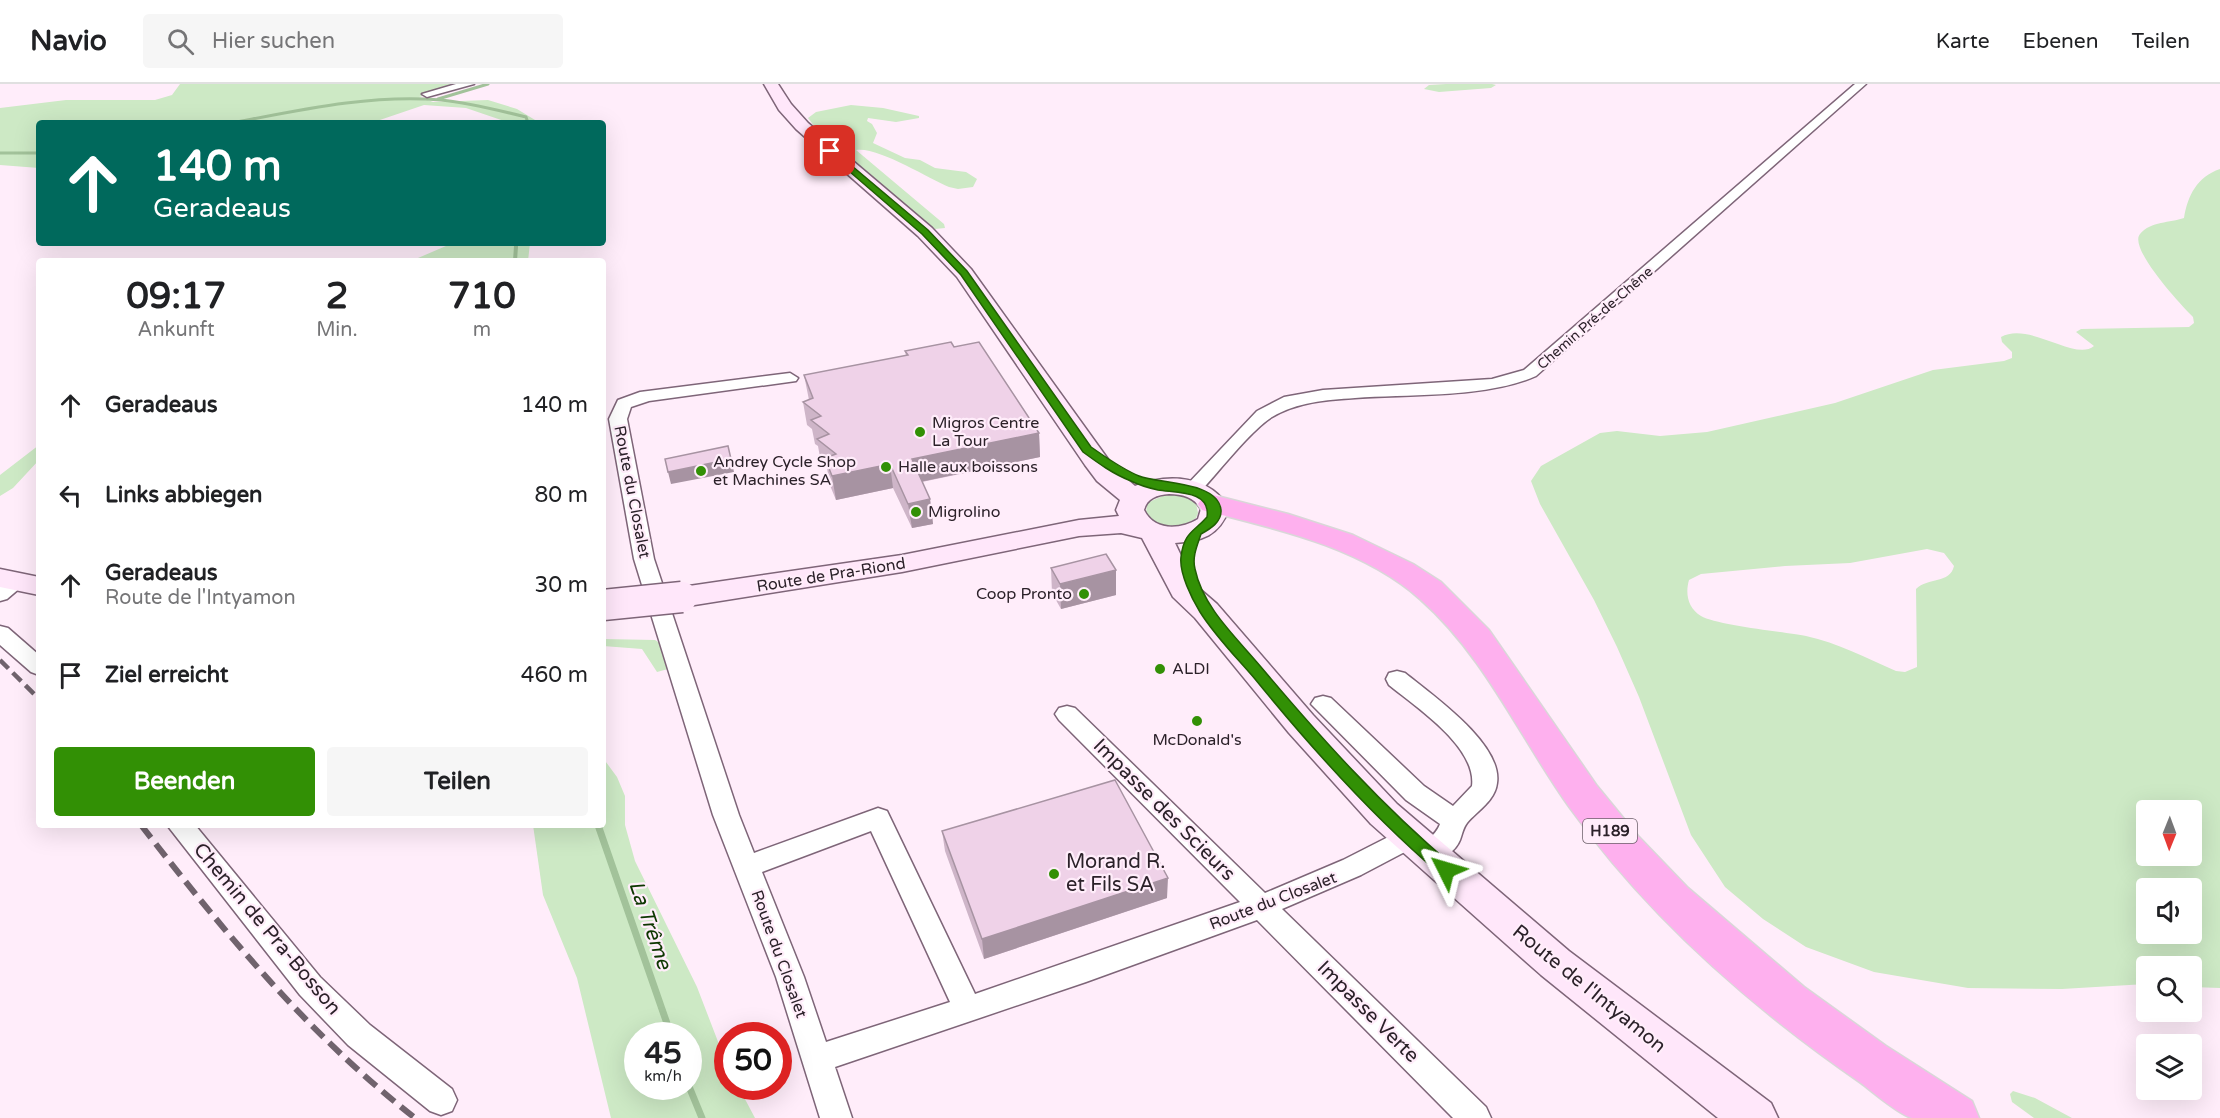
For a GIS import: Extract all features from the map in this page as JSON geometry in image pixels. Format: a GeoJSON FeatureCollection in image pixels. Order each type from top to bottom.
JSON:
{"type":"FeatureCollection","features":[{"type":"Feature","properties":{"kind":"highway","name":"H189"},"geometry":{"type":"LineString","coordinates":[[1202,513],[1245,524],[1297,528],[1349,544],[1388,562],[1416,581],[1453,611],[1494,662],[1590,807],[1674,902],[1710,935],[1849,1048],[1954,1118]]}},
{"type":"Feature","properties":{"kind":"main road"},"geometry":{"type":"LineString","coordinates":[[771,84],[785,107],[802,126],[925,232],[964,273],[1087,450],[1160,541],[1178,582],[1206,611]]}},
{"type":"Feature","properties":{"kind":"main road"},"geometry":{"type":"LineString","coordinates":[[1087,450],[1112,468],[1160,487],[1202,513],[1188,549],[1187,564],[1206,611]]}},
{"type":"Feature","properties":{"kind":"main road"},"geometry":{"type":"LineString","coordinates":[[1140,515],[1145,491],[1160,487]]}},
{"type":"Feature","properties":{"kind":"main road","name":"Route de Pra-Riond"},"geometry":{"type":"LineString","coordinates":[[606,605],[682,597],[861,570],[1057,532],[1111,525],[1140,515],[1178,535],[1202,513]]}},
{"type":"Feature","properties":{"kind":"main road","name":"Route de l'Intyamon"},"geometry":{"type":"LineString","coordinates":[[1206,611],[1301,724],[1419,846],[1555,963],[1704,1081],[1755,1118]]}},
{"type":"Feature","properties":{"kind":"street"},"geometry":{"type":"LineString","coordinates":[[427,94],[469,84]]}},
{"type":"Feature","properties":{"kind":"street","name":"Chemin Pré-de-Chêne"},"geometry":{"type":"LineString","coordinates":[[1202,513],[1263,415],[1290,401],[1323,395],[1492,384],[1514,380],[1530,373],[1861,84]]}},
{"type":"Feature","properties":{"kind":"street","name":"Route du Closalet"},"geometry":{"type":"LineString","coordinates":[[790,378],[646,396],[624,405],[618,419],[644,559],[726,815],[790,977],[817,1059],[968,1010],[1260,907],[1343,873],[1419,846]]}},
{"type":"Feature","properties":{"kind":"street"},"geometry":{"type":"LineString","coordinates":[[0,633],[36,664]]}},
{"type":"Feature","properties":{"kind":"street"},"geometry":{"type":"LineString","coordinates":[[1397,679],[1471,745],[1484,763],[1486,779],[1481,792],[1454,820],[1447,841],[1419,846]]}},
{"type":"Feature","properties":{"kind":"street"},"geometry":{"type":"LineString","coordinates":[[1323,704],[1415,793],[1454,820]]}},
{"type":"Feature","properties":{"kind":"street","name":"Impasse des Scieurs"},"geometry":{"type":"LineString","coordinates":[[1067,714],[1260,907]]}},
{"type":"Feature","properties":{"kind":"street"},"geometry":{"type":"LineString","coordinates":[[746,867],[878,818],[968,1010]]}},
{"type":"Feature","properties":{"kind":"street","name":"Chemin de Pra-Bosson"},"geometry":{"type":"LineString","coordinates":[[182,828],[310,986],[359,1035],[441,1100]]}},
{"type":"Feature","properties":{"kind":"street","name":"Impasse Verte"},"geometry":{"type":"LineString","coordinates":[[1260,907],[1475,1118]]}},
{"type":"Feature","properties":{"kind":"street"},"geometry":{"type":"LineString","coordinates":[[817,1059],[836,1118]]}},
{"type":"Feature","properties":{"kind":"green space"},"geometry":{"type":"Polygon","coordinates":[[[180,84],[474,84],[419,97],[433,102],[488,100],[517,109],[535,120],[501,120],[466,108],[424,105],[380,120],[36,120],[36,168],[0,165],[0,108],[66,100],[155,100],[172,95],[180,84]]]}},
{"type":"Feature","properties":{"kind":"green space"},"geometry":{"type":"Polygon","coordinates":[[[1429,85],[1496,85],[1491,88],[1439,92],[1424,89],[1429,85]]]}},
{"type":"Feature","properties":{"kind":"green space"},"geometry":{"type":"Polygon","coordinates":[[[851,105],[883,108],[919,116],[919,118],[896,122],[868,118],[867,121],[872,124],[877,133],[873,143],[905,158],[920,160],[935,168],[966,172],[977,179],[973,187],[958,189],[949,187],[889,158],[865,150],[856,150],[944,224],[945,228],[935,229],[920,218],[825,140],[808,118],[816,112],[851,105]]]}},
{"type":"Feature","properties":{"kind":"green space"},"geometry":{"type":"Polygon","coordinates":[[[2220,169],[2220,988],[2202,987],[2202,956],[2136,956],[2136,985],[2062,989],[1968,988],[1874,972],[1806,947],[1763,919],[1725,887],[1691,835],[1639,697],[1617,647],[1594,600],[1540,504],[1531,481],[1541,466],[1600,433],[1617,431],[1660,436],[1707,432],[1835,403],[1933,370],[2012,358],[2012,352],[2002,342],[2001,337],[2012,333],[2025,334],[2075,349],[2086,350],[2094,346],[2076,332],[2081,329],[2189,327],[2194,323],[2193,317],[2148,263],[2138,241],[2140,234],[2150,227],[2184,218],[2191,194],[2205,177],[2220,169]],[[1927,549],[1850,563],[1701,574],[1689,580],[1687,590],[1690,605],[1701,616],[1735,625],[1818,639],[1852,651],[1896,671],[1905,672],[1917,667],[1916,589],[1921,585],[1948,576],[1952,572],[1954,566],[1944,553],[1927,549]]]}},
{"type":"Feature","properties":{"kind":"green space"},"geometry":{"type":"Polygon","coordinates":[[[446,246],[530,246],[528,258],[418,258],[446,246]]]}},
{"type":"Feature","properties":{"kind":"green space"},"geometry":{"type":"Polygon","coordinates":[[[36,447],[36,463],[13,488],[0,496],[0,475],[36,447]]]}},
{"type":"Feature","properties":{"kind":"green space"},"geometry":{"type":"Polygon","coordinates":[[[1167,494],[1183,496],[1196,503],[1198,513],[1196,518],[1176,526],[1163,525],[1151,519],[1146,514],[1147,503],[1167,494]]]}},
{"type":"Feature","properties":{"kind":"green space"},"geometry":{"type":"Polygon","coordinates":[[[606,639],[655,640],[663,645],[668,669],[657,672],[642,649],[606,646],[606,639]]]}},
{"type":"Feature","properties":{"kind":"green space"},"geometry":{"type":"Polygon","coordinates":[[[606,762],[617,777],[625,796],[625,825],[635,861],[697,987],[714,1031],[714,1100],[745,1100],[755,1118],[611,1118],[577,978],[543,895],[533,828],[606,828],[606,762]]]}},
{"type":"Feature","properties":{"kind":"green space"},"geometry":{"type":"Polygon","coordinates":[[[2013,1091],[2035,1098],[2072,1118],[2034,1118],[2012,1102],[2010,1094],[2013,1091]]]}},
{"type":"Feature","properties":{"kind":"building","name":"Migros Centre La Tour"},"geometry":{"type":"Polygon","coordinates":[[[951,342],[954,347],[979,342],[1039,433],[912,459],[930,499],[908,504],[890,464],[832,476],[825,458],[836,454],[817,439],[829,434],[811,420],[821,416],[803,402],[813,398],[804,375],[908,355],[905,351],[951,342]]]}},
{"type":"Feature","properties":{"kind":"building"},"geometry":{"type":"Polygon","coordinates":[[[728,446],[731,459],[668,472],[665,459],[728,446]]]}},
{"type":"Feature","properties":{"kind":"building"},"geometry":{"type":"Polygon","coordinates":[[[1106,554],[1116,570],[1060,584],[1051,568],[1106,554]]]}},
{"type":"Feature","properties":{"kind":"building","name":"Morand R. et Fils SA"},"geometry":{"type":"Polygon","coordinates":[[[1115,780],[1168,878],[982,939],[942,831],[1115,780]]]}},
{"type":"Feature","properties":{"kind":"waterway"},"geometry":{"type":"LineString","coordinates":[[438,99],[488,84]]}},
{"type":"Feature","properties":{"kind":"waterway","name":"La Trême"},"geometry":{"type":"LineString","coordinates":[[248,120],[336,104],[388,99],[441,100],[463,103],[526,117],[527,120]]}},
{"type":"Feature","properties":{"kind":"waterway","name":"La Trême"},"geometry":{"type":"LineString","coordinates":[[0,153],[36,153]]}},
{"type":"Feature","properties":{"kind":"waterway","name":"La Trême"},"geometry":{"type":"LineString","coordinates":[[515,258],[516,246]]}},
{"type":"Feature","properties":{"kind":"waterway","name":"La Trême"},"geometry":{"type":"LineString","coordinates":[[599,828],[666,1022]]}},
{"type":"Feature","properties":{"kind":"waterway","name":"La Trême"},"geometry":{"type":"LineString","coordinates":[[695,1100],[702,1118]]}},
{"type":"Feature","properties":{"kind":"railway"},"geometry":{"type":"LineString","coordinates":[[0,660],[36,696]]}},
{"type":"Feature","properties":{"kind":"railway"},"geometry":{"type":"LineString","coordinates":[[143,828],[236,943],[303,1017],[376,1086],[415,1118]]}},
{"type":"Feature","properties":{"kind":"place","name":"Migros Centre La Tour"},"geometry":{"type":"Point","coordinates":[920,432]}},
{"type":"Feature","properties":{"kind":"place","name":"Halle aux boissons"},"geometry":{"type":"Point","coordinates":[886,467]}},
{"type":"Feature","properties":{"kind":"place","name":"Andrey Cycle Shop et Machines SA"},"geometry":{"type":"Point","coordinates":[701,471]}},
{"type":"Feature","properties":{"kind":"place","name":"Migrolino"},"geometry":{"type":"Point","coordinates":[916,512]}},
{"type":"Feature","properties":{"kind":"place","name":"Coop Pronto"},"geometry":{"type":"Point","coordinates":[1084,594]}},
{"type":"Feature","properties":{"kind":"place","name":"ALDI"},"geometry":{"type":"Point","coordinates":[1160,669]}},
{"type":"Feature","properties":{"kind":"place","name":"McDonald's"},"geometry":{"type":"Point","coordinates":[1197,721]}},
{"type":"Feature","properties":{"kind":"place","name":"Morand R. et Fils SA"},"geometry":{"type":"Point","coordinates":[1054,874]}},
{"type":"Feature","properties":{"kind":"route"},"geometry":{"type":"LineString","coordinates":[[830,151],[925,232],[964,273],[1087,450],[1112,468],[1136,479],[1160,487],[1186,487],[1201,493],[1210,500],[1215,514],[1206,526],[1196,532],[1187,557],[1188,571],[1206,611],[1301,724],[1370,799],[1409,838],[1446,870]]}}]}
